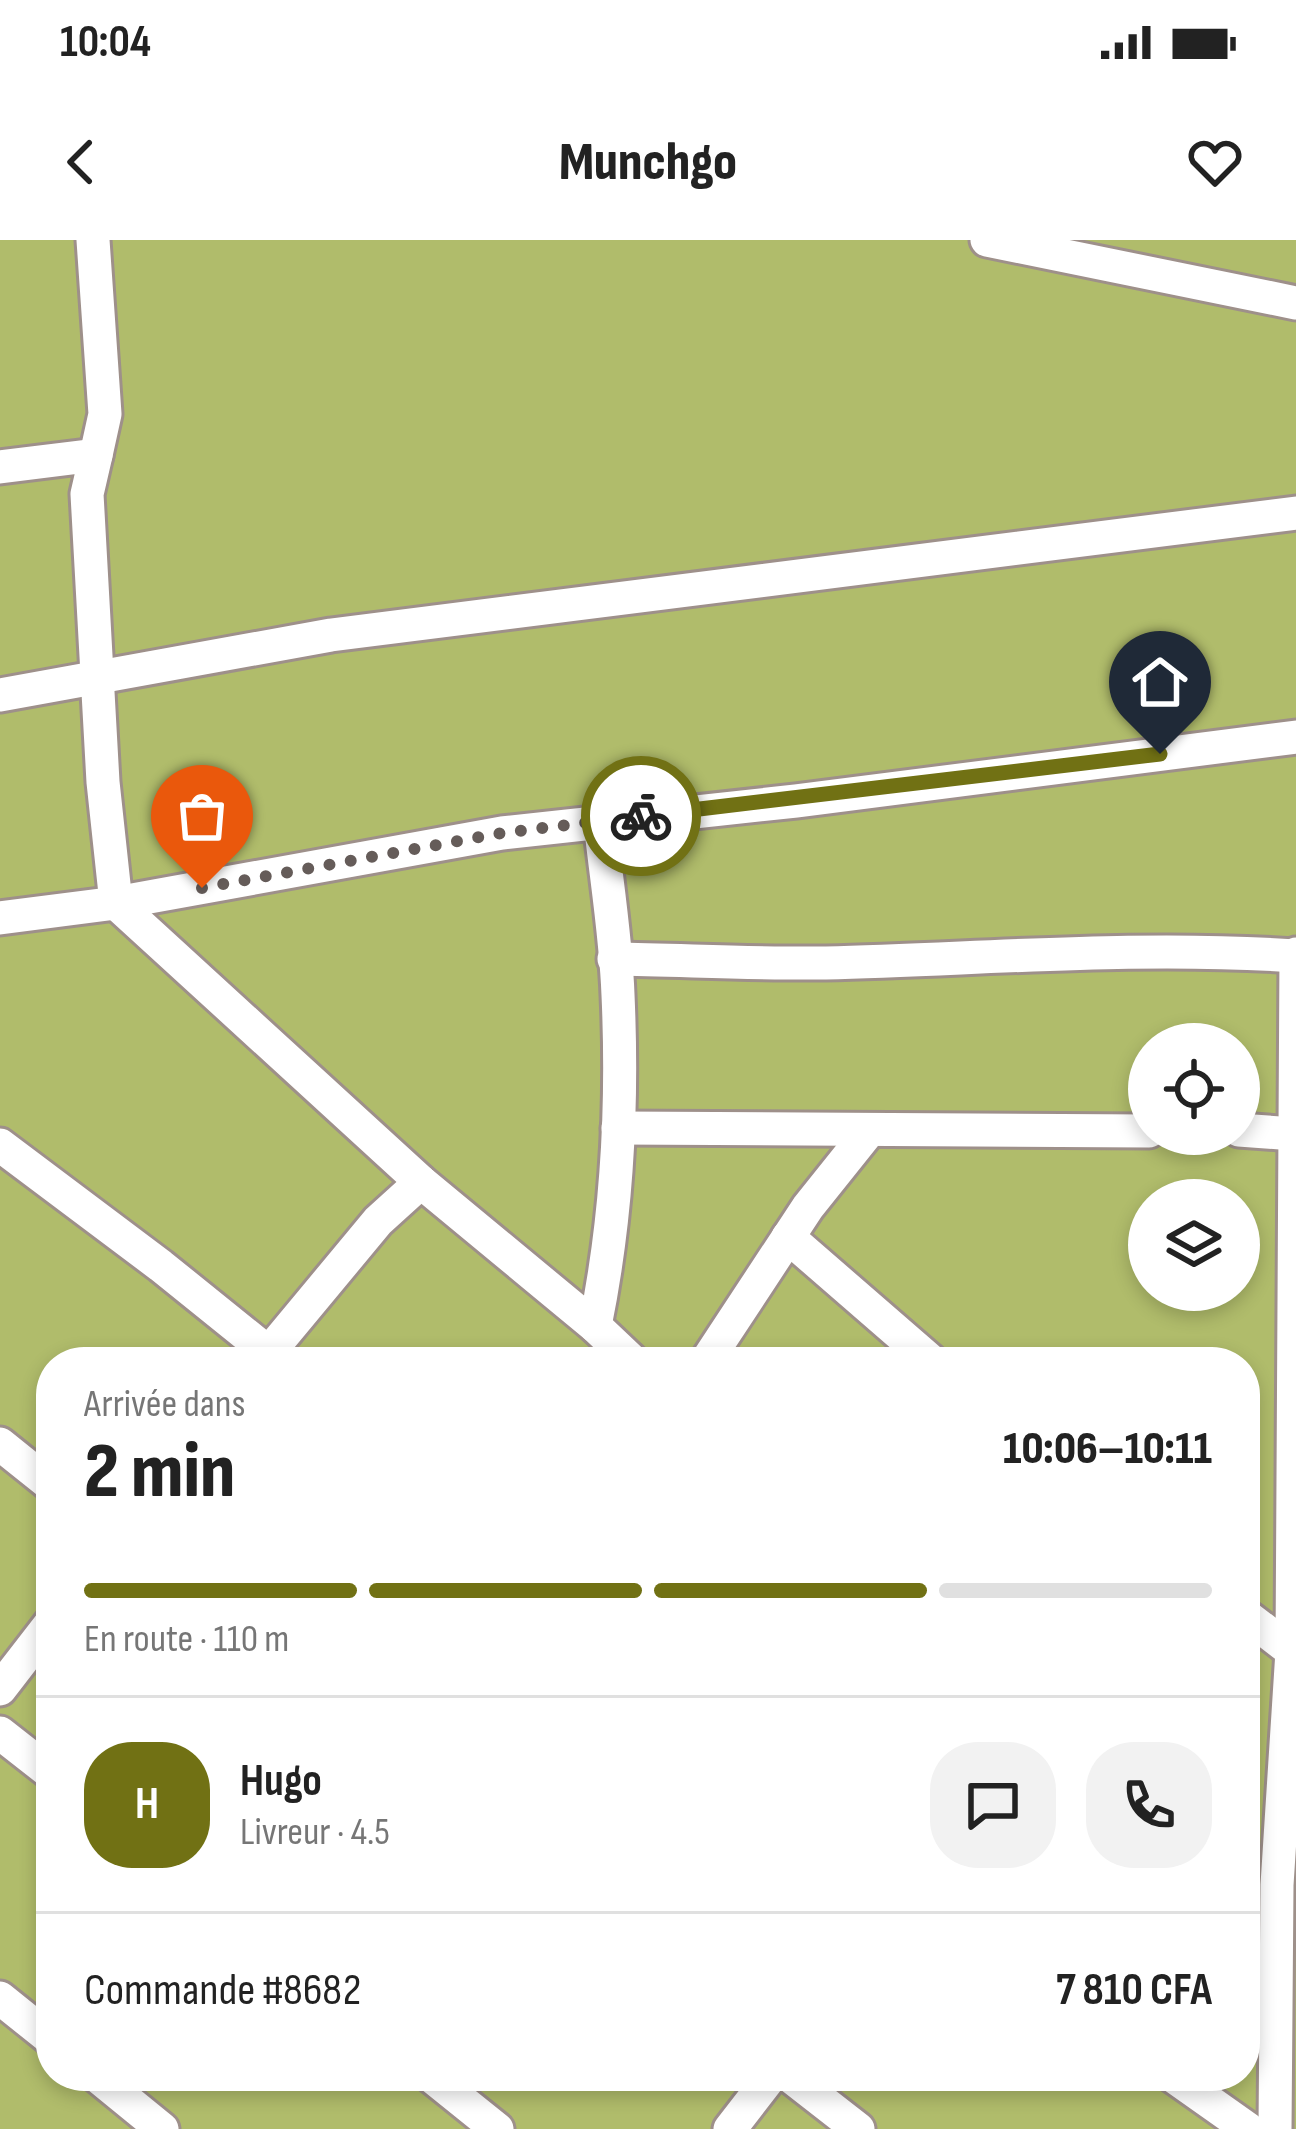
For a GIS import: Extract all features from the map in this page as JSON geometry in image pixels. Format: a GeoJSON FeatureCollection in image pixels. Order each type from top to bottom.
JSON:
{"type":"FeatureCollection","features":[{"type":"Feature","properties":{"kind":"street"},"geometry":{"type":"LineString","coordinates":[[94,240],[105,414],[86,494],[116,903],[421,1181],[617,1347]]}},
{"type":"Feature","properties":{"kind":"street"},"geometry":{"type":"LineString","coordinates":[[988,240],[1089,252],[1296,303]]}},
{"type":"Feature","properties":{"kind":"street"},"geometry":{"type":"LineString","coordinates":[[0,467],[96,455]]}},
{"type":"Feature","properties":{"kind":"street"},"geometry":{"type":"LineString","coordinates":[[0,694],[331,635],[1296,513]]}},
{"type":"Feature","properties":{"kind":"street"},"geometry":{"type":"LineString","coordinates":[[0,918],[116,903],[502,833],[1296,737]]}},
{"type":"Feature","properties":{"kind":"street"},"geometry":{"type":"LineString","coordinates":[[595,1326],[609,1239],[618,1128],[618,993],[600,821]]}},
{"type":"Feature","properties":{"kind":"street"},"geometry":{"type":"LineString","coordinates":[[614,959],[820,963],[1085,953],[1296,955],[1293,1690],[1277,1885],[1287,1950],[1275,2129]]}},
{"type":"Feature","properties":{"kind":"street"},"geometry":{"type":"LineString","coordinates":[[618,1128],[1128,1131]]}},
{"type":"Feature","properties":{"kind":"street"},"geometry":{"type":"LineString","coordinates":[[716,1347],[808,1207],[868,1132]]}},
{"type":"Feature","properties":{"kind":"street"},"geometry":{"type":"LineString","coordinates":[[1260,1132],[1294,1134]]}},
{"type":"Feature","properties":{"kind":"street"},"geometry":{"type":"LineString","coordinates":[[0,1145],[161,1266],[256,1347]]}},
{"type":"Feature","properties":{"kind":"street"},"geometry":{"type":"LineString","coordinates":[[279,1347],[378,1221],[421,1181]]}},
{"type":"Feature","properties":{"kind":"street"},"geometry":{"type":"LineString","coordinates":[[788,1238],[915,1347]]}},
{"type":"Feature","properties":{"kind":"street"},"geometry":{"type":"LineString","coordinates":[[0,1444],[36,1473]]}},
{"type":"Feature","properties":{"kind":"street"},"geometry":{"type":"LineString","coordinates":[[1260,1627],[1292,1652]]}},
{"type":"Feature","properties":{"kind":"street"},"geometry":{"type":"LineString","coordinates":[[0,1688],[36,1642]]}},
{"type":"Feature","properties":{"kind":"street"},"geometry":{"type":"LineString","coordinates":[[0,1733],[36,1761]]}},
{"type":"Feature","properties":{"kind":"street"},"geometry":{"type":"LineString","coordinates":[[1260,1874],[1277,1885]]}},
{"type":"Feature","properties":{"kind":"street"},"geometry":{"type":"LineString","coordinates":[[0,1998],[36,2027]]}},
{"type":"Feature","properties":{"kind":"street"},"geometry":{"type":"LineString","coordinates":[[115,2091],[162,2129]]}},
{"type":"Feature","properties":{"kind":"street"},"geometry":{"type":"LineString","coordinates":[[449,2091],[497,2129]]}},
{"type":"Feature","properties":{"kind":"street"},"geometry":{"type":"LineString","coordinates":[[730,2129],[759,2091]]}},
{"type":"Feature","properties":{"kind":"street"},"geometry":{"type":"LineString","coordinates":[[809,2091],[858,2129]]}},
{"type":"Feature","properties":{"kind":"street"},"geometry":{"type":"LineString","coordinates":[[1195,2091],[1248,2129]]}},
{"type":"Feature","properties":{"kind":"green space"},"geometry":{"type":"Polygon","coordinates":[[[0,240],[1296,240],[1296,2129],[0,2129],[0,240]]]}},
{"type":"Feature","properties":{"kind":"way so far"},"geometry":{"type":"LineString","coordinates":[[202,888],[502,833],[641,816]]}},
{"type":"Feature","properties":{"kind":"route"},"geometry":{"type":"LineString","coordinates":[[641,816],[1160,754]]}}]}
